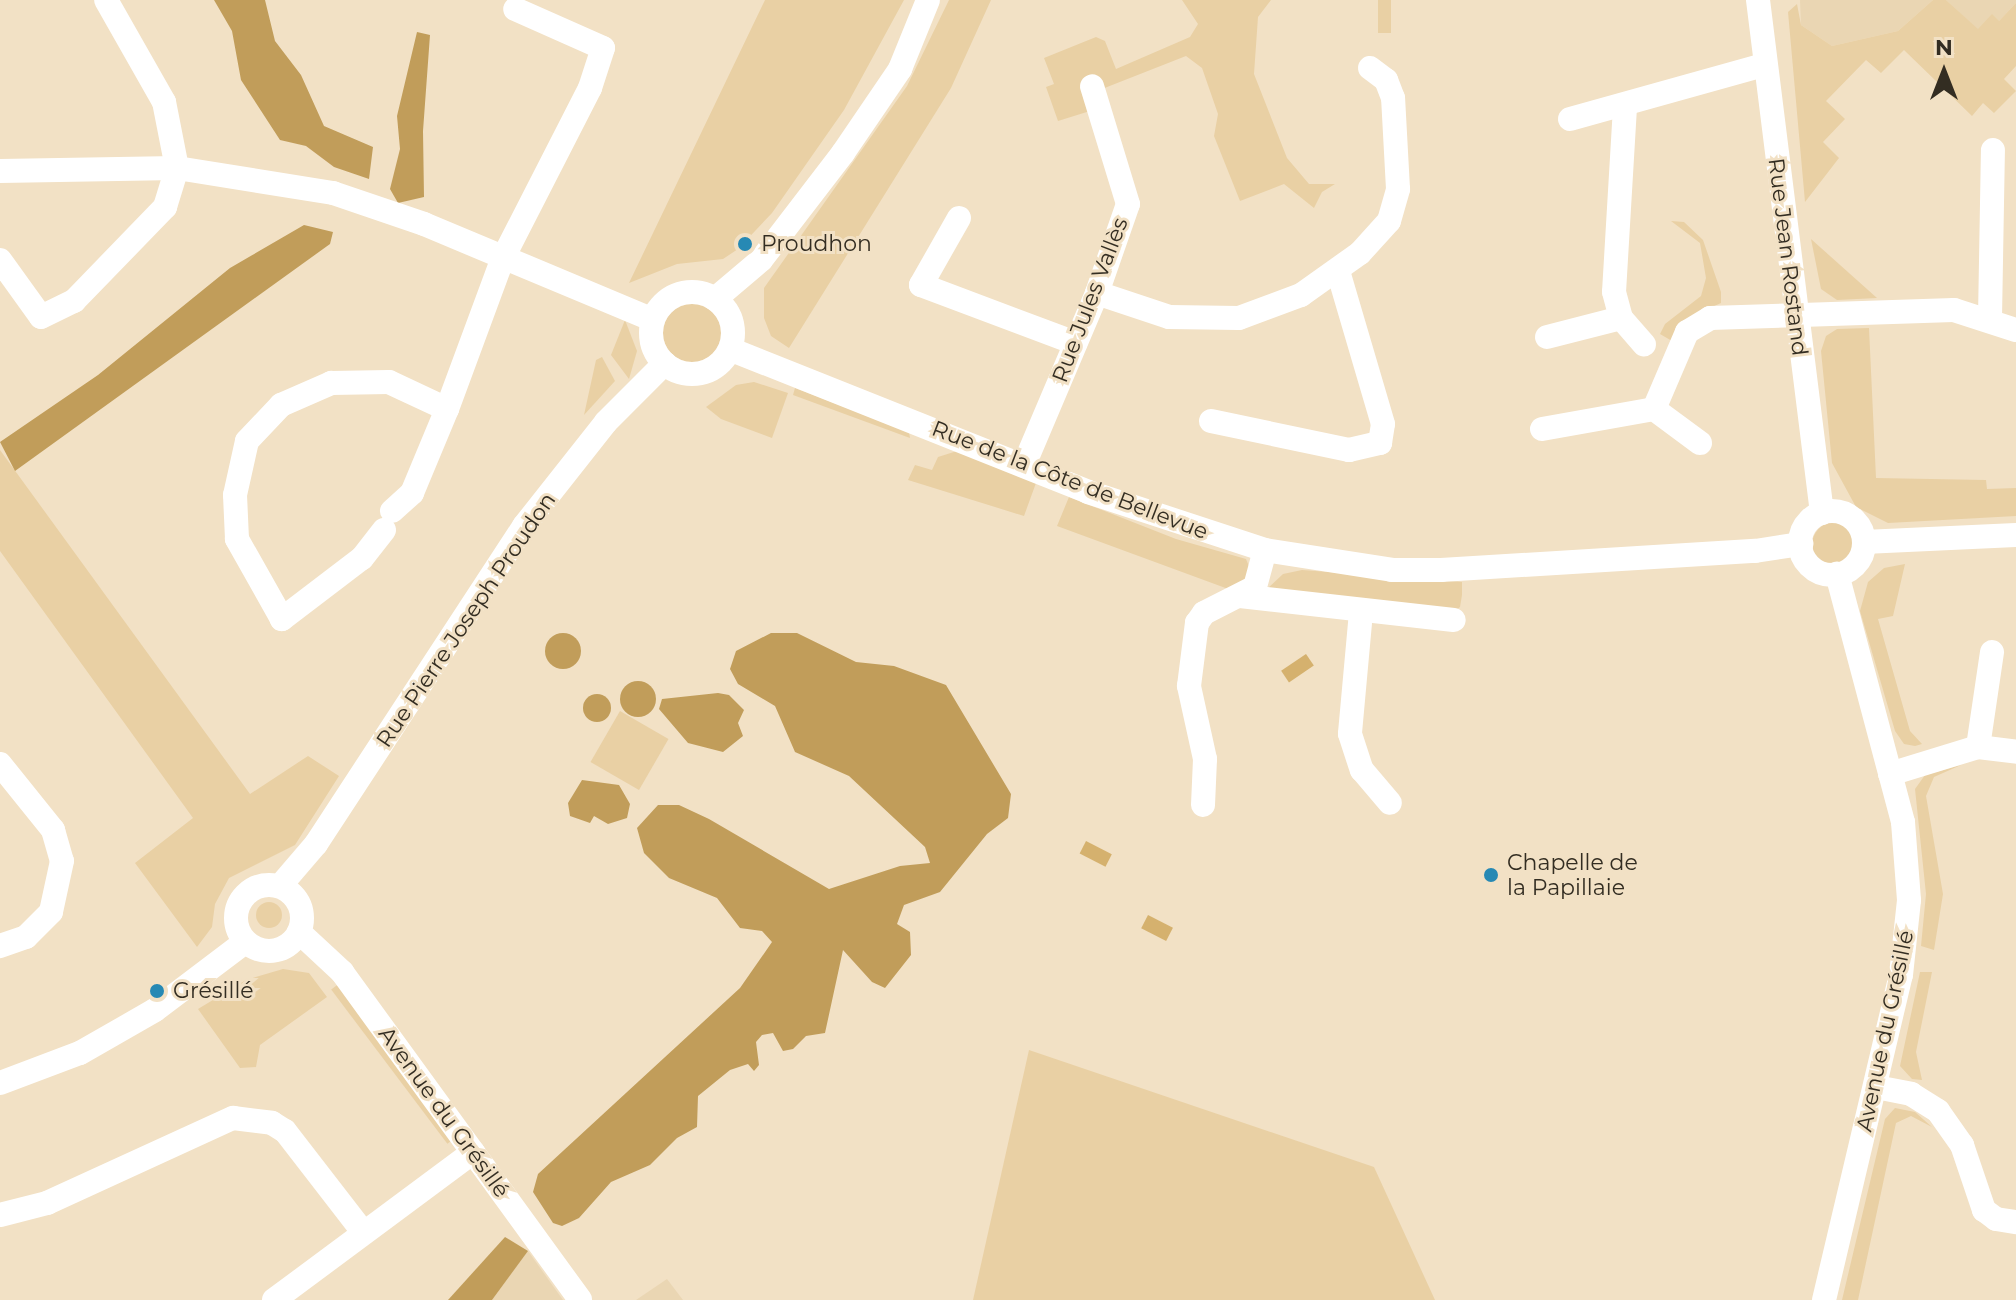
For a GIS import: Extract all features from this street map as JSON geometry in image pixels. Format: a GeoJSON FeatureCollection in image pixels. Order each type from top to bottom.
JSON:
{"type":"FeatureCollection","features":[{"type":"Feature","properties":{"kind":"street"},"geometry":{"type":"LineString","coordinates":[[0,260],[41,317],[74,301],[165,207],[177,168],[164,102],[106,0]]}},
{"type":"Feature","properties":{"kind":"street"},"geometry":{"type":"LineString","coordinates":[[715,299],[761,260],[843,153],[900,69],[928,0]]}},
{"type":"Feature","properties":{"kind":"street","name":"Rue Jean Rostand"},"geometry":{"type":"LineString","coordinates":[[1758,0],[1822,513]]}},
{"type":"Feature","properties":{"kind":"street"},"geometry":{"type":"LineString","coordinates":[[447,409],[389,382],[331,383],[281,405],[247,441],[235,495],[237,539],[282,619],[362,558],[388,520],[412,493],[447,409],[503,258],[590,88],[603,48],[515,9]]}},
{"type":"Feature","properties":{"kind":"street"},"geometry":{"type":"LineString","coordinates":[[1570,119],[1625,107],[1764,65]]}},
{"type":"Feature","properties":{"kind":"street"},"geometry":{"type":"LineString","coordinates":[[1097,293],[1169,317],[1216,320],[1281,305],[1338,271],[1380,235],[1396,208],[1393,98],[1386,80],[1370,68]]}},
{"type":"Feature","properties":{"kind":"street","name":"Rue Jules Vallès"},"geometry":{"type":"LineString","coordinates":[[1024,465],[1097,293],[1128,204],[1092,86]]}},
{"type":"Feature","properties":{"kind":"street"},"geometry":{"type":"LineString","coordinates":[[1625,107],[1613,272],[1621,318],[1644,344]]}},
{"type":"Feature","properties":{"kind":"street"},"geometry":{"type":"LineString","coordinates":[[1990,318],[1993,150]]}},
{"type":"Feature","properties":{"kind":"street"},"geometry":{"type":"LineString","coordinates":[[0,171],[177,168],[347,197],[653,320]]}},
{"type":"Feature","properties":{"kind":"street"},"geometry":{"type":"LineString","coordinates":[[959,218],[921,285],[1075,343]]}},
{"type":"Feature","properties":{"kind":"street"},"geometry":{"type":"LineString","coordinates":[[1211,421],[1349,450],[1380,443],[1383,424],[1338,271]]}},
{"type":"Feature","properties":{"kind":"street"},"geometry":{"type":"LineString","coordinates":[[697,291],[715,299],[729,314],[732,350],[701,375],[678,372],[654,350],[653,320],[661,304],[678,293],[697,291]]}},
{"type":"Feature","properties":{"kind":"street"},"geometry":{"type":"LineString","coordinates":[[1654,409],[1673,359],[1695,323],[1742,315],[1796,318],[1939,310],[1990,318],[2016,330]]}},
{"type":"Feature","properties":{"kind":"street"},"geometry":{"type":"LineString","coordinates":[[1547,337],[1621,318]]}},
{"type":"Feature","properties":{"kind":"street","name":"Rue de la Côte de Bellevue"},"geometry":{"type":"LineString","coordinates":[[732,350],[1024,465],[1265,550],[1392,570],[1441,570],[1755,551],[1801,544]]}},
{"type":"Feature","properties":{"kind":"street","name":"Rue Pierre Joseph Proudon"},"geometry":{"type":"LineString","coordinates":[[280,886],[316,844],[524,526],[606,422],[665,363]]}},
{"type":"Feature","properties":{"kind":"street"},"geometry":{"type":"LineString","coordinates":[[1542,429],[1654,409],[1700,443]]}},
{"type":"Feature","properties":{"kind":"street"},"geometry":{"type":"LineString","coordinates":[[1839,512],[1854,520],[1864,542],[1859,560],[1837,574],[1812,567],[1801,544],[1806,525],[1822,513],[1839,512]]}},
{"type":"Feature","properties":{"kind":"street"},"geometry":{"type":"LineString","coordinates":[[1864,542],[2016,535]]}},
{"type":"Feature","properties":{"kind":"street"},"geometry":{"type":"LineString","coordinates":[[1203,805],[1205,759],[1189,668],[1197,623],[1204,613],[1255,587],[1265,550]]}},
{"type":"Feature","properties":{"kind":"street","name":"Avenue du Grésillé"},"geometry":{"type":"LineString","coordinates":[[1824,1300],[1876,1087],[1908,921],[1906,847],[1837,574]]}},
{"type":"Feature","properties":{"kind":"street"},"geometry":{"type":"LineString","coordinates":[[1240,596],[1361,612],[1454,620]]}},
{"type":"Feature","properties":{"kind":"street"},"geometry":{"type":"LineString","coordinates":[[1361,612],[1350,734],[1362,770],[1390,803]]}},
{"type":"Feature","properties":{"kind":"street"},"geometry":{"type":"LineString","coordinates":[[1978,747],[1992,652]]}},
{"type":"Feature","properties":{"kind":"street"},"geometry":{"type":"LineString","coordinates":[[1890,774],[1978,747],[2016,752]]}},
{"type":"Feature","properties":{"kind":"street"},"geometry":{"type":"LineString","coordinates":[[0,764],[53,830],[62,861],[51,912],[26,937],[0,946]]}},
{"type":"Feature","properties":{"kind":"street"},"geometry":{"type":"LineString","coordinates":[[266,885],[280,886],[298,902],[299,932],[279,950],[268,951],[245,942],[235,915],[243,896],[266,885]]}},
{"type":"Feature","properties":{"kind":"street","name":"Avenue du Grésillé"},"geometry":{"type":"LineString","coordinates":[[299,932],[342,972],[580,1300]]}},
{"type":"Feature","properties":{"kind":"street"},"geometry":{"type":"LineString","coordinates":[[0,1083],[105,1039],[155,1010],[245,942]]}},
{"type":"Feature","properties":{"kind":"street"},"geometry":{"type":"LineString","coordinates":[[1876,1087],[1911,1094],[1938,1111],[1962,1145],[1984,1210],[1996,1219],[2016,1222]]}},
{"type":"Feature","properties":{"kind":"street"},"geometry":{"type":"LineString","coordinates":[[0,1215],[47,1203],[233,1118],[272,1123],[285,1131],[363,1232]]}},
{"type":"Feature","properties":{"kind":"street"},"geometry":{"type":"LineString","coordinates":[[274,1300],[473,1152]]}},
{"type":"Feature","properties":{"kind":"shaded area"},"geometry":{"type":"Polygon","coordinates":[[[214,0],[265,0],[275,41],[301,75],[324,126],[373,147],[369,179],[334,167],[306,146],[280,140],[241,80],[232,31],[214,0]]]}},
{"type":"Feature","properties":{"kind":"shaded area"},"geometry":{"type":"Polygon","coordinates":[[[765,0],[904,0],[844,110],[772,213],[738,249],[723,259],[677,264],[629,283],[765,0]]]}},
{"type":"Feature","properties":{"kind":"shaded area"},"geometry":{"type":"Polygon","coordinates":[[[949,0],[991,0],[951,88],[789,348],[771,336],[764,318],[764,288],[907,86],[949,0]]]}},
{"type":"Feature","properties":{"kind":"shaded area"},"geometry":{"type":"Polygon","coordinates":[[[1182,0],[1271,0],[1258,17],[1254,74],[1287,158],[1309,184],[1335,184],[1322,192],[1314,208],[1284,184],[1240,201],[1214,136],[1218,114],[1202,68],[1186,56],[1102,89],[1090,111],[1058,121],[1046,87],[1054,84],[1044,58],[1096,37],[1105,41],[1116,69],[1190,37],[1198,24],[1182,0]]]}},
{"type":"Feature","properties":{"kind":"shaded area"},"geometry":{"type":"Polygon","coordinates":[[[1378,0],[1391,0],[1391,33],[1378,33],[1378,0]]]}},
{"type":"Feature","properties":{"kind":"shaded area"},"geometry":{"type":"Polygon","coordinates":[[[1800,0],[1933,0],[1898,31],[1832,46],[1801,25],[1800,0]]]}},
{"type":"Feature","properties":{"kind":"shaded area"},"geometry":{"type":"Polygon","coordinates":[[[1933,0],[1946,0],[1978,29],[1992,14],[1999,21],[2016,3],[2016,66],[2004,79],[2016,91],[1994,113],[1983,103],[1972,116],[1904,50],[1881,73],[1866,60],[1826,101],[1845,119],[1823,142],[1839,158],[1805,202],[1788,12],[1797,4],[1801,25],[1832,46],[1898,31],[1933,0]]]}},
{"type":"Feature","properties":{"kind":"shaded area"},"geometry":{"type":"Polygon","coordinates":[[[1946,0],[2016,0],[2016,3],[1999,21],[1978,30],[1946,0]]]}},
{"type":"Feature","properties":{"kind":"shaded area"},"geometry":{"type":"Polygon","coordinates":[[[417,32],[430,35],[423,131],[424,197],[398,203],[390,189],[400,149],[397,116],[417,32]]]}},
{"type":"Feature","properties":{"kind":"shaded area"},"geometry":{"type":"Polygon","coordinates":[[[1671,221],[1684,222],[1703,240],[1721,292],[1721,303],[1699,313],[1672,341],[1660,334],[1665,324],[1701,296],[1706,278],[1700,243],[1671,221]]]}},
{"type":"Feature","properties":{"kind":"shaded area"},"geometry":{"type":"Polygon","coordinates":[[[304,225],[333,232],[330,244],[15,471],[0,442],[98,375],[230,268],[304,225]]]}},
{"type":"Feature","properties":{"kind":"shaded area"},"geometry":{"type":"Polygon","coordinates":[[[1811,239],[1877,298],[1837,300],[1821,289],[1811,239]]]}},
{"type":"Feature","properties":{"kind":"shaded area"},"geometry":{"type":"Polygon","coordinates":[[[692,304],[703,306],[712,313],[719,322],[719,344],[712,353],[703,360],[692,362],[681,360],[672,353],[665,344],[663,333],[665,322],[672,313],[681,306],[692,304]]]}},
{"type":"Feature","properties":{"kind":"shaded area"},"geometry":{"type":"Polygon","coordinates":[[[625,320],[637,351],[629,379],[611,355],[625,320]]]}},
{"type":"Feature","properties":{"kind":"shaded area"},"geometry":{"type":"Polygon","coordinates":[[[1869,328],[1876,478],[1986,480],[1987,489],[2016,488],[2016,516],[1888,523],[1856,507],[1832,463],[1821,351],[1826,336],[1837,329],[1869,328]]]}},
{"type":"Feature","properties":{"kind":"shaded area"},"geometry":{"type":"Polygon","coordinates":[[[602,357],[615,381],[584,415],[596,360],[602,357]]]}},
{"type":"Feature","properties":{"kind":"shaded area"},"geometry":{"type":"Polygon","coordinates":[[[754,382],[788,393],[772,438],[721,419],[706,407],[736,385],[754,382]]]}},
{"type":"Feature","properties":{"kind":"shaded area"},"geometry":{"type":"Polygon","coordinates":[[[795,388],[909,432],[910,438],[793,395],[795,388]]]}},
{"type":"Feature","properties":{"kind":"shaded area"},"geometry":{"type":"Polygon","coordinates":[[[0,450],[250,794],[308,756],[339,776],[295,845],[229,878],[215,904],[212,927],[197,947],[135,863],[193,818],[0,551],[0,450]]]}},
{"type":"Feature","properties":{"kind":"shaded area"},"geometry":{"type":"Polygon","coordinates":[[[957,451],[1036,483],[1024,516],[908,480],[915,465],[932,470],[938,457],[957,451]]]}},
{"type":"Feature","properties":{"kind":"shaded area"},"geometry":{"type":"Polygon","coordinates":[[[1069,497],[1176,539],[1246,559],[1252,574],[1231,590],[1057,526],[1069,497]]]}},
{"type":"Feature","properties":{"kind":"shaded area"},"geometry":{"type":"Polygon","coordinates":[[[1835,522],[1851,529],[1858,545],[1851,561],[1835,568],[1819,561],[1812,545],[1819,529],[1835,522]]]}},
{"type":"Feature","properties":{"kind":"shaded area"},"geometry":{"type":"Polygon","coordinates":[[[1905,564],[1893,616],[1878,619],[1910,731],[1922,744],[1915,746],[1904,744],[1895,731],[1860,611],[1868,582],[1884,568],[1905,564]]]}},
{"type":"Feature","properties":{"kind":"shaded area"},"geometry":{"type":"Polygon","coordinates":[[[1302,570],[1462,582],[1460,607],[1451,614],[1266,590],[1283,574],[1302,570]]]}},
{"type":"Feature","properties":{"kind":"shaded area"},"geometry":{"type":"Polygon","coordinates":[[[563,633],[576,638],[581,651],[576,664],[563,669],[550,664],[545,651],[550,638],[563,633]]]}},
{"type":"Feature","properties":{"kind":"shaded area"},"geometry":{"type":"Polygon","coordinates":[[[771,633],[797,633],[856,662],[894,666],[946,685],[1011,794],[1008,818],[987,834],[940,892],[904,905],[897,924],[910,932],[911,955],[885,988],[872,982],[843,950],[825,1033],[806,1036],[793,1049],[783,1051],[773,1033],[762,1035],[756,1042],[759,1065],[754,1071],[748,1064],[730,1070],[698,1096],[697,1127],[677,1138],[650,1165],[611,1182],[579,1218],[562,1226],[553,1223],[533,1192],[538,1174],[740,988],[772,942],[762,931],[740,928],[717,898],[669,878],[644,853],[637,828],[658,805],[679,805],[709,819],[829,889],[900,866],[930,863],[925,847],[849,776],[795,752],[775,706],[738,684],[730,669],[736,651],[771,633]]]}},
{"type":"Feature","properties":{"kind":"shaded area"},"geometry":{"type":"Polygon","coordinates":[[[1306,654],[1314,666],[1289,682],[1281,671],[1306,654]]]}},
{"type":"Feature","properties":{"kind":"shaded area"},"geometry":{"type":"Polygon","coordinates":[[[638,681],[651,686],[656,699],[651,712],[638,717],[625,712],[620,699],[625,686],[638,681]]]}},
{"type":"Feature","properties":{"kind":"shaded area"},"geometry":{"type":"Polygon","coordinates":[[[718,693],[729,695],[744,710],[738,723],[743,736],[723,752],[688,743],[659,709],[662,699],[718,693]]]}},
{"type":"Feature","properties":{"kind":"shaded area"},"geometry":{"type":"Polygon","coordinates":[[[597,694],[607,698],[611,708],[607,718],[597,722],[587,718],[583,708],[587,698],[597,694]]]}},
{"type":"Feature","properties":{"kind":"shaded area"},"geometry":{"type":"Polygon","coordinates":[[[620,711],[668,739],[639,790],[590,762],[620,711]]]}},
{"type":"Feature","properties":{"kind":"shaded area"},"geometry":{"type":"Polygon","coordinates":[[[1961,765],[1934,777],[1926,796],[1943,894],[1934,950],[1921,946],[1926,894],[1915,789],[1925,775],[1961,765]]]}},
{"type":"Feature","properties":{"kind":"shaded area"},"geometry":{"type":"Polygon","coordinates":[[[582,780],[619,785],[630,804],[627,818],[608,824],[594,816],[590,823],[570,816],[568,803],[582,780]]]}},
{"type":"Feature","properties":{"kind":"shaded area"},"geometry":{"type":"Polygon","coordinates":[[[1086,841],[1112,854],[1105,867],[1080,853],[1086,841]]]}},
{"type":"Feature","properties":{"kind":"shaded area"},"geometry":{"type":"Polygon","coordinates":[[[269,902],[279,905],[282,915],[279,925],[269,928],[259,925],[256,915],[259,905],[269,902]]]}},
{"type":"Feature","properties":{"kind":"shaded area"},"geometry":{"type":"Polygon","coordinates":[[[1148,915],[1173,928],[1166,941],[1141,928],[1148,915]]]}},
{"type":"Feature","properties":{"kind":"shaded area"},"geometry":{"type":"Polygon","coordinates":[[[283,969],[309,973],[327,997],[260,1045],[256,1067],[240,1068],[198,1009],[246,980],[283,969]]]}},
{"type":"Feature","properties":{"kind":"shaded area"},"geometry":{"type":"Polygon","coordinates":[[[1920,972],[1932,972],[1916,1052],[1922,1080],[1912,1079],[1900,1066],[1920,972]]]}},
{"type":"Feature","properties":{"kind":"shaded area"},"geometry":{"type":"Polygon","coordinates":[[[340,983],[456,1137],[447,1144],[331,990],[340,983]]]}},
{"type":"Feature","properties":{"kind":"shaded area"},"geometry":{"type":"Polygon","coordinates":[[[1029,1050],[1374,1167],[1435,1300],[973,1300],[1029,1050]]]}},
{"type":"Feature","properties":{"kind":"shaded area"},"geometry":{"type":"Polygon","coordinates":[[[1895,1108],[1915,1112],[1932,1127],[1911,1116],[1896,1123],[1858,1300],[1842,1300],[1885,1119],[1895,1108]]]}},
{"type":"Feature","properties":{"kind":"shaded area"},"geometry":{"type":"Polygon","coordinates":[[[505,1237],[528,1251],[492,1300],[448,1300],[505,1237]]]}},
{"type":"Feature","properties":{"kind":"shaded area"},"geometry":{"type":"Polygon","coordinates":[[[528,1251],[563,1300],[492,1300],[528,1251]]]}},
{"type":"Feature","properties":{"kind":"shaded area"},"geometry":{"type":"Polygon","coordinates":[[[667,1279],[683,1300],[636,1300],[667,1279]]]}},
{"type":"Feature","properties":{"kind":"place","name":"Proudhon"},"geometry":{"type":"Point","coordinates":[745,244]}},
{"type":"Feature","properties":{"kind":"place","name":"Chapelle de la Papillaie"},"geometry":{"type":"Point","coordinates":[1491,875]}},
{"type":"Feature","properties":{"kind":"place","name":"Grésillé"},"geometry":{"type":"Point","coordinates":[157,991]}}]}
